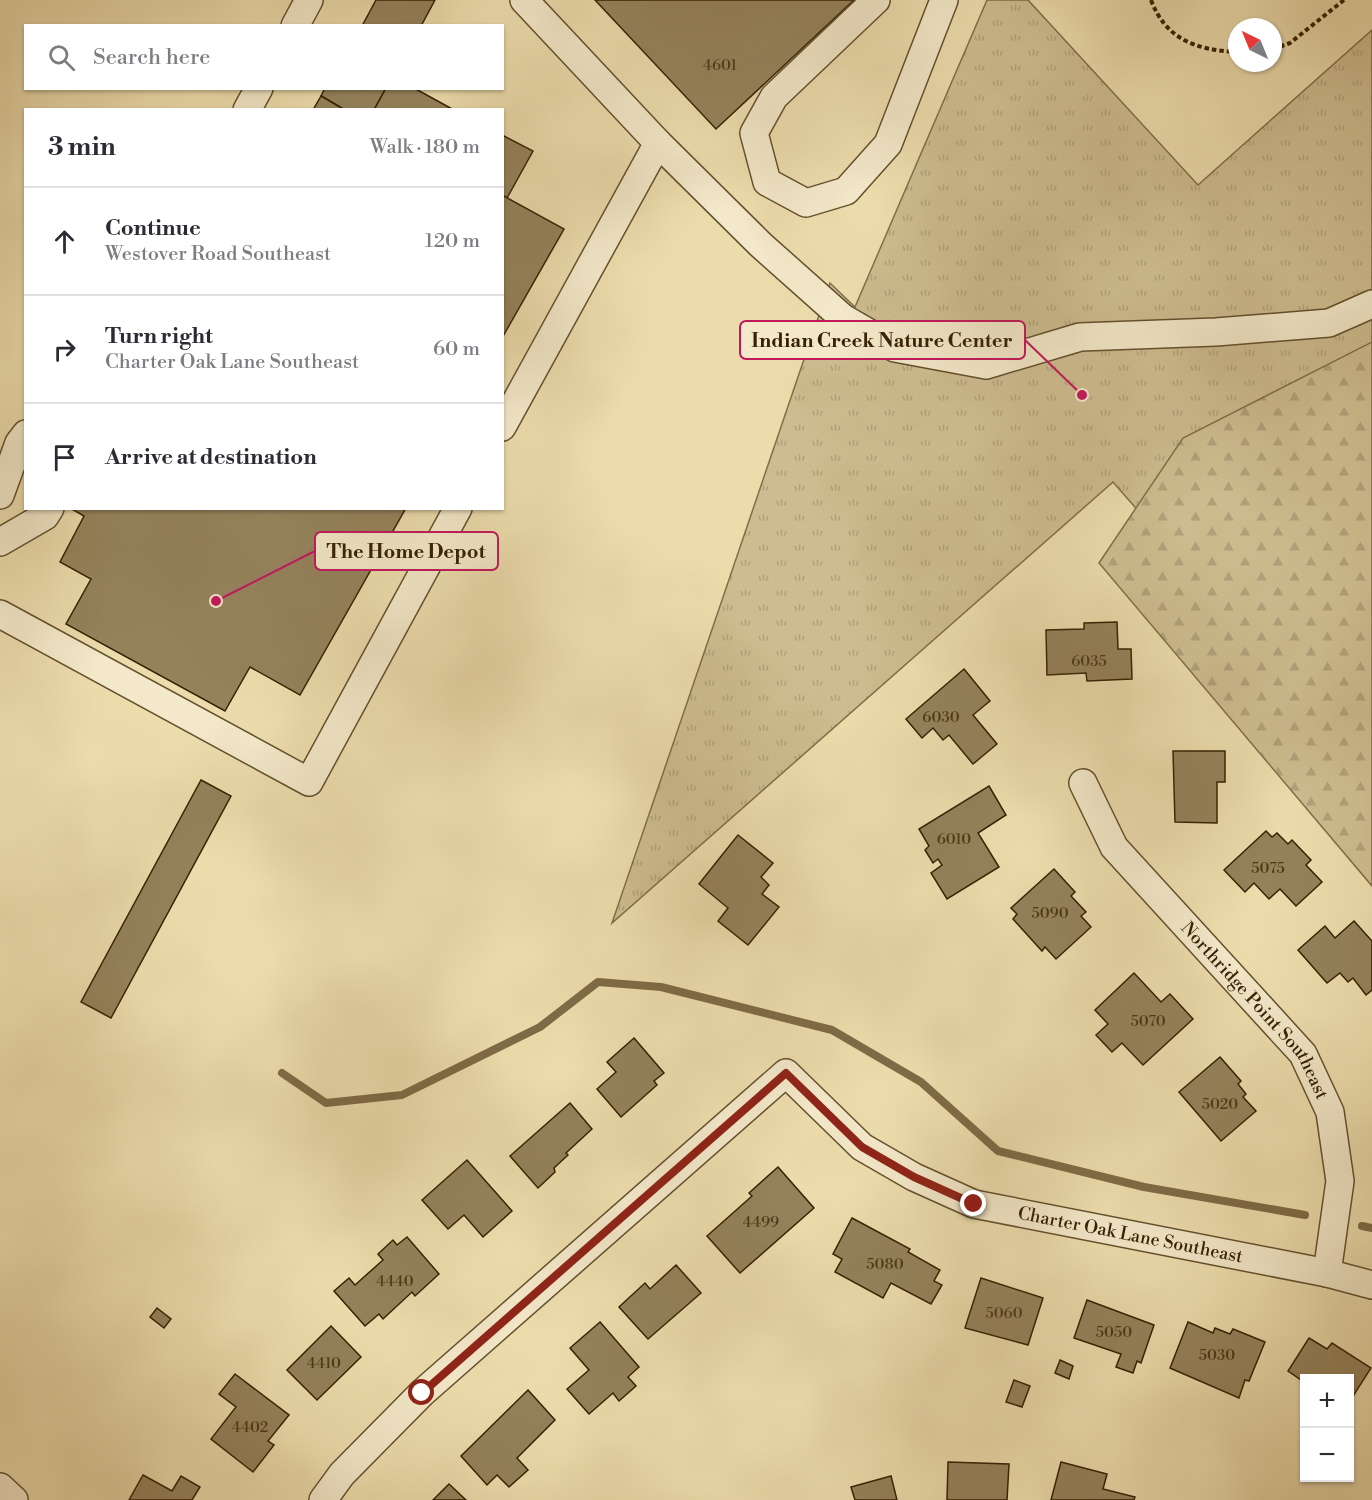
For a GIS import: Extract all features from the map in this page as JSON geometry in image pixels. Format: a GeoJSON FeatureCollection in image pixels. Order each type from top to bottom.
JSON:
{"type":"FeatureCollection","features":[{"type":"Feature","properties":{"kind":"street"},"geometry":{"type":"LineString","coordinates":[[296,24],[309,0]]}},
{"type":"Feature","properties":{"kind":"street"},"geometry":{"type":"LineString","coordinates":[[524,0],[658,143],[761,245],[843,318],[895,348],[986,365],[1080,337],[1216,332],[1329,323],[1372,304]]}},
{"type":"Feature","properties":{"kind":"street"},"geometry":{"type":"LineString","coordinates":[[876,0],[774,97],[754,133],[767,182],[806,203],[846,191],[888,144],[944,0]]}},
{"type":"Feature","properties":{"kind":"street"},"geometry":{"type":"LineString","coordinates":[[248,108],[258,90]]}},
{"type":"Feature","properties":{"kind":"street"},"geometry":{"type":"LineString","coordinates":[[504,423],[658,143]]}},
{"type":"Feature","properties":{"kind":"street"},"geometry":{"type":"LineString","coordinates":[[0,495],[19,444],[24,437]]}},
{"type":"Feature","properties":{"kind":"street"},"geometry":{"type":"LineString","coordinates":[[0,542],[45,516],[49,510]]}},
{"type":"Feature","properties":{"kind":"street"},"geometry":{"type":"LineString","coordinates":[[0,614],[309,783],[457,510]]}},
{"type":"Feature","properties":{"kind":"street","name":"Northridge Point Southeast"},"geometry":{"type":"LineString","coordinates":[[1083,783],[1114,848],[1303,1054],[1330,1112],[1341,1181],[1327,1272]]}},
{"type":"Feature","properties":{"kind":"street","name":"Charter Oak Lane Southeast"},"geometry":{"type":"LineString","coordinates":[[323,1500],[342,1474],[422,1393],[786,1073],[862,1147],[914,1177],[974,1204],[1327,1272],[1372,1285]]}},
{"type":"Feature","properties":{"kind":"street"},"geometry":{"type":"LineString","coordinates":[[0,1487],[14,1500]]}},
{"type":"Feature","properties":{"kind":"path"},"geometry":{"type":"LineString","coordinates":[[1151,0],[1158,20],[1182,41],[1228,51]]}},
{"type":"Feature","properties":{"kind":"path"},"geometry":{"type":"LineString","coordinates":[[1282,46],[1290,43],[1344,0]]}},
{"type":"Feature","properties":{"kind":"green space"},"geometry":{"type":"Polygon","coordinates":[[[987,0],[1028,0],[1198,185],[1372,30],[1372,778],[1113,482],[612,923],[830,283],[855,307],[987,0]]]}},
{"type":"Feature","properties":{"kind":"green space"},"geometry":{"type":"Polygon","coordinates":[[[1372,342],[1372,886],[1099,563],[1183,438],[1372,342]]]}},
{"type":"Feature","properties":{"kind":"building"},"geometry":{"type":"Polygon","coordinates":[[[376,0],[435,0],[422,24],[363,24],[376,0]]]}},
{"type":"Feature","properties":{"kind":"building"},"geometry":{"type":"Polygon","coordinates":[[[595,0],[854,0],[716,129],[595,0]]]}},
{"type":"Feature","properties":{"kind":"building"},"geometry":{"type":"Polygon","coordinates":[[[324,90],[385,90],[375,108],[342,108],[321,96],[324,90]]]}},
{"type":"Feature","properties":{"kind":"building"},"geometry":{"type":"Polygon","coordinates":[[[385,90],[418,90],[450,108],[375,108],[385,90]]]}},
{"type":"Feature","properties":{"kind":"building"},"geometry":{"type":"Polygon","coordinates":[[[321,96],[342,108],[314,108],[321,96]]]}},
{"type":"Feature","properties":{"kind":"building"},"geometry":{"type":"Polygon","coordinates":[[[504,136],[533,151],[507,198],[504,196],[504,136]]]}},
{"type":"Feature","properties":{"kind":"building"},"geometry":{"type":"Polygon","coordinates":[[[504,196],[564,229],[504,334],[504,196]]]}},
{"type":"Feature","properties":{"kind":"building"},"geometry":{"type":"Polygon","coordinates":[[[74,510],[405,510],[300,695],[250,667],[225,711],[66,624],[91,579],[60,562],[84,516],[74,510]]]}},
{"type":"Feature","properties":{"kind":"building"},"geometry":{"type":"Polygon","coordinates":[[[1117,622],[1118,649],[1131,649],[1132,679],[1087,681],[1086,673],[1047,675],[1046,630],[1084,629],[1084,623],[1117,622]]]}},
{"type":"Feature","properties":{"kind":"building"},"geometry":{"type":"Polygon","coordinates":[[[964,669],[990,701],[973,715],[997,744],[973,764],[949,735],[943,740],[933,728],[922,738],[906,719],[964,669]]]}},
{"type":"Feature","properties":{"kind":"building"},"geometry":{"type":"Polygon","coordinates":[[[1173,751],[1225,751],[1225,782],[1217,782],[1217,823],[1175,822],[1173,751]]]}},
{"type":"Feature","properties":{"kind":"building"},"geometry":{"type":"Polygon","coordinates":[[[201,780],[231,796],[111,1018],[81,1002],[201,780]]]}},
{"type":"Feature","properties":{"kind":"building"},"geometry":{"type":"Polygon","coordinates":[[[989,786],[1006,815],[978,833],[999,867],[947,899],[931,873],[942,865],[938,859],[933,863],[925,850],[929,846],[919,829],[989,786]]]}},
{"type":"Feature","properties":{"kind":"building"},"geometry":{"type":"Polygon","coordinates":[[[1266,831],[1272,837],[1277,833],[1288,844],[1292,840],[1311,860],[1306,865],[1322,882],[1296,906],[1280,889],[1269,899],[1254,883],[1245,892],[1224,870],[1266,831]]]}},
{"type":"Feature","properties":{"kind":"building"},"geometry":{"type":"Polygon","coordinates":[[[738,835],[773,863],[761,877],[769,885],[762,894],[779,907],[748,945],[718,921],[728,908],[699,884],[738,835]]]}},
{"type":"Feature","properties":{"kind":"building"},"geometry":{"type":"Polygon","coordinates":[[[1054,869],[1075,892],[1071,896],[1086,912],[1081,916],[1091,927],[1056,959],[1045,947],[1042,951],[1013,919],[1017,914],[1011,908],[1054,869]]]}},
{"type":"Feature","properties":{"kind":"building"},"geometry":{"type":"Polygon","coordinates":[[[1354,921],[1372,941],[1372,990],[1366,995],[1353,978],[1348,982],[1340,973],[1327,983],[1298,950],[1325,926],[1335,938],[1354,921]]]}},
{"type":"Feature","properties":{"kind":"building"},"geometry":{"type":"Polygon","coordinates":[[[1134,973],[1161,1002],[1170,994],[1193,1019],[1143,1065],[1122,1043],[1112,1052],[1096,1035],[1108,1024],[1095,1010],[1134,973]]]}},
{"type":"Feature","properties":{"kind":"building"},"geometry":{"type":"Polygon","coordinates":[[[634,1038],[664,1073],[654,1081],[657,1085],[621,1117],[597,1089],[616,1072],[607,1062],[634,1038]]]}},
{"type":"Feature","properties":{"kind":"building"},"geometry":{"type":"Polygon","coordinates":[[[1220,1057],[1241,1081],[1238,1084],[1246,1094],[1243,1097],[1256,1111],[1221,1141],[1179,1092],[1220,1057]]]}},
{"type":"Feature","properties":{"kind":"building"},"geometry":{"type":"Polygon","coordinates":[[[570,1103],[592,1129],[566,1153],[568,1155],[554,1168],[555,1172],[538,1188],[510,1156],[570,1103]]]}},
{"type":"Feature","properties":{"kind":"building"},"geometry":{"type":"Polygon","coordinates":[[[467,1160],[512,1211],[483,1237],[464,1215],[448,1229],[422,1200],[467,1160]]]}},
{"type":"Feature","properties":{"kind":"building"},"geometry":{"type":"Polygon","coordinates":[[[778,1167],[814,1208],[740,1273],[707,1236],[752,1196],[749,1193],[778,1167]]]}},
{"type":"Feature","properties":{"kind":"building"},"geometry":{"type":"Polygon","coordinates":[[[852,1218],[910,1249],[908,1252],[940,1270],[934,1281],[942,1285],[931,1304],[891,1283],[883,1298],[835,1272],[842,1259],[833,1254],[852,1218]]]}},
{"type":"Feature","properties":{"kind":"building"},"geometry":{"type":"Polygon","coordinates":[[[407,1237],[439,1274],[415,1296],[412,1292],[383,1319],[379,1314],[365,1326],[334,1291],[349,1278],[355,1285],[383,1260],[378,1254],[393,1240],[397,1245],[407,1237]]]}},
{"type":"Feature","properties":{"kind":"building"},"geometry":{"type":"Polygon","coordinates":[[[676,1265],[701,1293],[648,1339],[619,1307],[645,1283],[650,1289],[676,1265]]]}},
{"type":"Feature","properties":{"kind":"building"},"geometry":{"type":"Polygon","coordinates":[[[981,1278],[1043,1298],[1028,1345],[965,1328],[981,1278]]]}},
{"type":"Feature","properties":{"kind":"building"},"geometry":{"type":"Polygon","coordinates":[[[1087,1300],[1154,1325],[1141,1363],[1137,1361],[1133,1373],[1116,1367],[1121,1354],[1074,1338],[1087,1300]]]}},
{"type":"Feature","properties":{"kind":"building"},"geometry":{"type":"Polygon","coordinates":[[[157,1308],[171,1319],[164,1328],[150,1317],[157,1308]]]}},
{"type":"Feature","properties":{"kind":"building"},"geometry":{"type":"Polygon","coordinates":[[[600,1322],[639,1367],[628,1377],[636,1386],[619,1401],[613,1393],[589,1414],[567,1389],[589,1370],[570,1348],[600,1322]]]}},
{"type":"Feature","properties":{"kind":"building"},"geometry":{"type":"Polygon","coordinates":[[[1188,1322],[1213,1333],[1215,1328],[1230,1334],[1233,1329],[1265,1342],[1249,1381],[1245,1380],[1239,1398],[1170,1368],[1188,1322]]]}},
{"type":"Feature","properties":{"kind":"building"},"geometry":{"type":"Polygon","coordinates":[[[331,1326],[361,1357],[317,1400],[287,1370],[331,1326]]]}},
{"type":"Feature","properties":{"kind":"building"},"geometry":{"type":"Polygon","coordinates":[[[1309,1338],[1327,1349],[1332,1343],[1371,1368],[1354,1395],[1354,1374],[1300,1374],[1300,1379],[1288,1371],[1309,1338]]]}},
{"type":"Feature","properties":{"kind":"building"},"geometry":{"type":"Polygon","coordinates":[[[1060,1360],[1073,1366],[1069,1379],[1055,1373],[1060,1360]]]}},
{"type":"Feature","properties":{"kind":"building"},"geometry":{"type":"Polygon","coordinates":[[[235,1374],[289,1415],[268,1441],[274,1445],[253,1472],[211,1439],[236,1407],[219,1394],[235,1374]]]}},
{"type":"Feature","properties":{"kind":"building"},"geometry":{"type":"Polygon","coordinates":[[[1014,1380],[1030,1386],[1022,1407],[1006,1402],[1014,1380]]]}},
{"type":"Feature","properties":{"kind":"building"},"geometry":{"type":"Polygon","coordinates":[[[528,1390],[555,1420],[517,1458],[528,1470],[509,1487],[497,1475],[487,1485],[461,1456],[528,1390]]]}},
{"type":"Feature","properties":{"kind":"building"},"geometry":{"type":"Polygon","coordinates":[[[948,1462],[1009,1464],[1007,1500],[947,1500],[948,1462]]]}},
{"type":"Feature","properties":{"kind":"building"},"geometry":{"type":"Polygon","coordinates":[[[1061,1462],[1107,1474],[1103,1489],[1135,1497],[1134,1500],[1051,1500],[1061,1462]]]}},
{"type":"Feature","properties":{"kind":"building"},"geometry":{"type":"Polygon","coordinates":[[[143,1475],[172,1491],[181,1476],[200,1487],[192,1500],[129,1500],[143,1475]]]}},
{"type":"Feature","properties":{"kind":"building"},"geometry":{"type":"Polygon","coordinates":[[[891,1476],[897,1500],[855,1500],[851,1487],[891,1476]]]}},
{"type":"Feature","properties":{"kind":"building"},"geometry":{"type":"Polygon","coordinates":[[[449,1484],[466,1500],[433,1500],[449,1484]]]}},
{"type":"Feature","properties":{"kind":"waterway"},"geometry":{"type":"LineString","coordinates":[[282,1073],[326,1103],[402,1095],[540,1027],[598,982],[661,987],[832,1030],[921,1082],[998,1151],[1144,1187],[1305,1215]]}},
{"type":"Feature","properties":{"kind":"waterway"},"geometry":{"type":"LineString","coordinates":[[1362,1226],[1372,1228]]}},
{"type":"Feature","properties":{"kind":"place","name":"Indian Creek Nature Center"},"geometry":{"type":"Point","coordinates":[1082,395]}},
{"type":"Feature","properties":{"kind":"place","name":"The Home Depot"},"geometry":{"type":"Point","coordinates":[216,601]}},
{"type":"Feature","properties":{"kind":"route"},"geometry":{"type":"LineString","coordinates":[[422,1393],[786,1073],[862,1147],[914,1177],[974,1204]]}}]}
